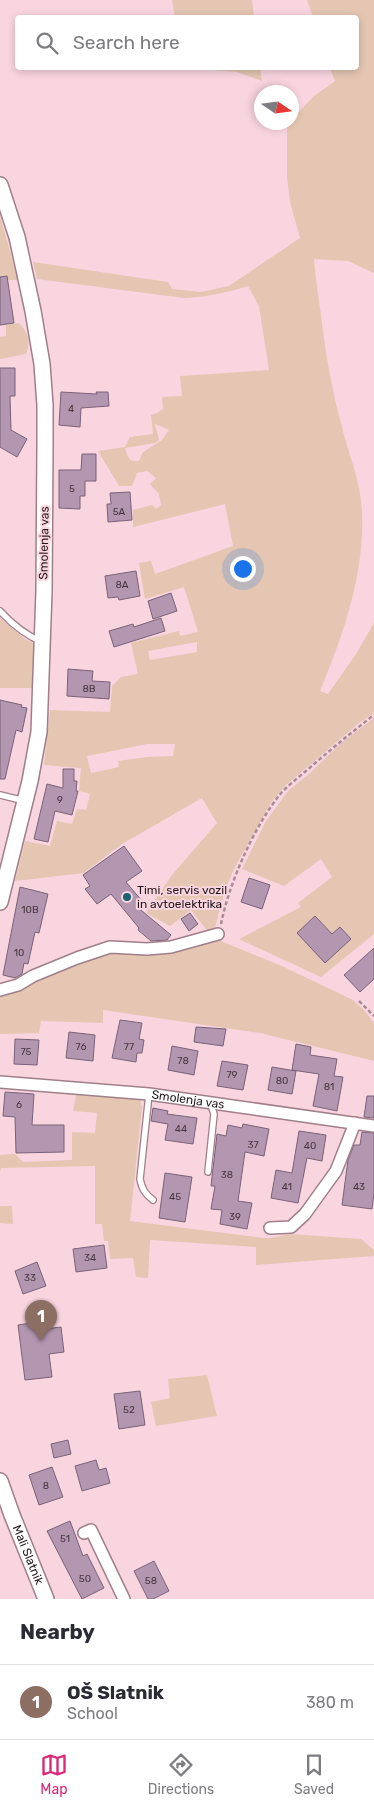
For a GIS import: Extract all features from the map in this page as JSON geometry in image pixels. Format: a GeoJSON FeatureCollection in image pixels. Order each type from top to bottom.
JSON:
{"type":"FeatureCollection","features":[{"type":"Feature","properties":{"kind":"main road","name":"Smolenja vas"},"geometry":{"type":"LineString","coordinates":[[0,185],[17,238],[33,311],[42,364],[45,435],[39,732],[34,763],[0,899]]}},
{"type":"Feature","properties":{"kind":"main road","name":"Mali Slatnik"},"geometry":{"type":"LineString","coordinates":[[0,1481],[46,1599]]}},
{"type":"Feature","properties":{"kind":"street"},"geometry":{"type":"LineString","coordinates":[[0,990],[18,985],[33,976],[76,958],[110,947],[147,949],[171,947],[218,934]]}},
{"type":"Feature","properties":{"kind":"street","name":"Smolenja vas"},"geometry":{"type":"LineString","coordinates":[[0,1082],[148,1094],[374,1126]]}},
{"type":"Feature","properties":{"kind":"street"},"geometry":{"type":"LineString","coordinates":[[270,1228],[291,1227],[305,1214],[336,1171],[355,1123]]}},
{"type":"Feature","properties":{"kind":"street"},"geometry":{"type":"LineString","coordinates":[[84,1533],[91,1530],[124,1599]]}},
{"type":"Feature","properties":{"kind":"lane"},"geometry":{"type":"LineString","coordinates":[[0,611],[27,636],[42,642]]}},
{"type":"Feature","properties":{"kind":"lane"},"geometry":{"type":"LineString","coordinates":[[0,795],[25,801]]}},
{"type":"Feature","properties":{"kind":"lane"},"geometry":{"type":"LineString","coordinates":[[148,1094],[140,1179],[146,1195],[153,1200]]}},
{"type":"Feature","properties":{"kind":"lane"},"geometry":{"type":"LineString","coordinates":[[208,1172],[214,1114],[210,1102]]}},
{"type":"Feature","properties":{"kind":"path"},"geometry":{"type":"LineString","coordinates":[[218,934],[228,891],[241,862],[271,808],[283,792],[356,729],[374,716]]}},
{"type":"Feature","properties":{"kind":"path"},"geometry":{"type":"LineString","coordinates":[[359,1001],[374,1016]]}},
{"type":"Feature","properties":{"kind":"shaded area"},"geometry":{"type":"Polygon","coordinates":[[[172,0],[252,0],[254,15],[175,15],[172,0]]]}},
{"type":"Feature","properties":{"kind":"shaded area"},"geometry":{"type":"Polygon","coordinates":[[[307,0],[374,0],[374,273],[348,261],[314,259],[332,383],[357,480],[362,512],[360,558],[351,604],[337,648],[320,691],[328,694],[356,654],[374,623],[374,713],[359,723],[286,785],[272,801],[235,867],[225,890],[214,931],[209,933],[191,910],[170,926],[146,913],[172,875],[217,823],[202,798],[122,844],[84,873],[15,881],[25,841],[50,846],[57,821],[72,824],[77,809],[86,810],[90,794],[79,791],[81,768],[44,765],[50,710],[110,712],[112,686],[121,677],[138,674],[131,643],[179,631],[180,636],[198,632],[184,587],[145,599],[139,563],[151,561],[155,574],[233,546],[225,504],[133,527],[133,510],[152,505],[156,509],[161,505],[159,494],[150,484],[156,478],[147,471],[137,473],[132,486],[119,486],[98,451],[125,447],[130,437],[153,434],[151,415],[163,409],[162,397],[182,396],[180,376],[269,370],[259,306],[248,286],[201,297],[184,298],[37,279],[33,262],[168,282],[172,289],[201,292],[229,286],[300,238],[290,202],[287,176],[287,130],[299,130],[299,112],[314,96],[335,81],[331,70],[359,70],[359,15],[312,15],[307,0]],[[155,424],[159,440],[155,443],[125,448],[131,460],[139,461],[143,452],[162,440],[169,430],[155,424]],[[197,642],[148,651],[150,660],[197,652],[197,642]],[[147,744],[87,756],[91,773],[119,767],[118,761],[173,756],[175,744],[147,744]]]}},
{"type":"Feature","properties":{"kind":"shaded area"},"geometry":{"type":"Polygon","coordinates":[[[214,70],[260,70],[262,81],[237,72],[214,70]]]}},
{"type":"Feature","properties":{"kind":"shaded area"},"geometry":{"type":"Polygon","coordinates":[[[0,216],[18,280],[0,280],[0,216]]]}},
{"type":"Feature","properties":{"kind":"shaded area"},"geometry":{"type":"Polygon","coordinates":[[[19,323],[28,337],[26,354],[0,359],[0,337],[6,336],[6,325],[19,323]]]}},
{"type":"Feature","properties":{"kind":"shaded area"},"geometry":{"type":"Polygon","coordinates":[[[0,618],[25,639],[35,644],[33,688],[0,688],[0,618]]]}},
{"type":"Feature","properties":{"kind":"shaded area"},"geometry":{"type":"Polygon","coordinates":[[[374,718],[374,934],[321,977],[239,939],[301,907],[298,903],[332,877],[321,859],[284,886],[242,869],[266,821],[288,791],[341,743],[374,718]]]}},
{"type":"Feature","properties":{"kind":"shaded area"},"geometry":{"type":"Polygon","coordinates":[[[218,940],[284,967],[353,1000],[374,1023],[374,1061],[260,1033],[103,1010],[103,1023],[41,1021],[39,1033],[0,1034],[0,996],[87,960],[111,953],[162,952],[218,940]]]}},
{"type":"Feature","properties":{"kind":"shaded area"},"geometry":{"type":"Polygon","coordinates":[[[80,1091],[140,1097],[142,1108],[130,1221],[263,1238],[290,1234],[361,1239],[374,1250],[374,1256],[256,1265],[256,1247],[150,1240],[148,1278],[136,1277],[133,1258],[110,1259],[108,1241],[104,1241],[102,1224],[95,1224],[95,1166],[1,1168],[0,1173],[0,1155],[15,1154],[23,1162],[72,1160],[72,1132],[95,1133],[97,1113],[73,1111],[76,1095],[80,1091]]]}},
{"type":"Feature","properties":{"kind":"shaded area"},"geometry":{"type":"Polygon","coordinates":[[[0,1206],[12,1206],[13,1224],[0,1223],[0,1206]]]}},
{"type":"Feature","properties":{"kind":"shaded area"},"geometry":{"type":"Polygon","coordinates":[[[207,1375],[217,1416],[156,1426],[151,1402],[170,1398],[168,1379],[207,1375]]]}},
{"type":"Feature","properties":{"kind":"building"},"geometry":{"type":"Polygon","coordinates":[[[7,276],[14,323],[0,325],[0,277],[7,276]]]}},
{"type":"Feature","properties":{"kind":"building"},"geometry":{"type":"Polygon","coordinates":[[[0,368],[15,368],[15,396],[10,396],[11,430],[27,439],[17,457],[0,447],[0,368]]]}},
{"type":"Feature","properties":{"kind":"building"},"geometry":{"type":"Polygon","coordinates":[[[61,392],[97,394],[96,392],[108,392],[109,406],[81,408],[80,427],[59,425],[61,392]]]}},
{"type":"Feature","properties":{"kind":"building"},"geometry":{"type":"Polygon","coordinates":[[[82,454],[96,454],[96,481],[85,481],[85,496],[80,496],[80,509],[59,508],[59,470],[81,470],[82,454]]]}},
{"type":"Feature","properties":{"kind":"building"},"geometry":{"type":"Polygon","coordinates":[[[130,492],[132,520],[108,522],[107,504],[111,504],[110,493],[130,492]]]}},
{"type":"Feature","properties":{"kind":"building"},"geometry":{"type":"Polygon","coordinates":[[[136,571],[140,596],[119,600],[118,597],[108,598],[105,576],[136,571]]]}},
{"type":"Feature","properties":{"kind":"building"},"geometry":{"type":"Polygon","coordinates":[[[171,593],[177,611],[153,619],[148,601],[171,593]]]}},
{"type":"Feature","properties":{"kind":"building"},"geometry":{"type":"Polygon","coordinates":[[[161,618],[165,631],[114,647],[109,631],[133,624],[134,627],[161,618]]]}},
{"type":"Feature","properties":{"kind":"building"},"geometry":{"type":"Polygon","coordinates":[[[68,669],[93,671],[92,681],[110,682],[109,699],[67,696],[68,669]]]}},
{"type":"Feature","properties":{"kind":"building"},"geometry":{"type":"Polygon","coordinates":[[[0,700],[27,708],[22,732],[16,730],[5,779],[0,779],[0,700]]]}},
{"type":"Feature","properties":{"kind":"building"},"geometry":{"type":"Polygon","coordinates":[[[63,769],[74,769],[74,781],[77,781],[76,791],[78,791],[72,815],[55,811],[48,842],[34,839],[47,784],[63,788],[63,769]]]}},
{"type":"Feature","properties":{"kind":"building"},"geometry":{"type":"Polygon","coordinates":[[[124,846],[142,871],[126,882],[142,901],[136,906],[171,935],[167,940],[151,941],[138,930],[139,928],[111,894],[97,904],[85,889],[90,886],[83,875],[124,846]]]}},
{"type":"Feature","properties":{"kind":"building"},"geometry":{"type":"Polygon","coordinates":[[[249,878],[270,885],[262,909],[241,902],[249,878]]]}},
{"type":"Feature","properties":{"kind":"building"},"geometry":{"type":"Polygon","coordinates":[[[20,887],[48,894],[39,933],[35,932],[28,964],[24,963],[22,974],[15,978],[3,975],[20,887]]]}},
{"type":"Feature","properties":{"kind":"building"},"geometry":{"type":"Polygon","coordinates":[[[190,913],[198,924],[189,931],[181,919],[190,913]]]}},
{"type":"Feature","properties":{"kind":"building"},"geometry":{"type":"Polygon","coordinates":[[[315,916],[332,934],[340,927],[351,939],[325,963],[297,933],[315,916]]]}},
{"type":"Feature","properties":{"kind":"building"},"geometry":{"type":"Polygon","coordinates":[[[374,948],[374,979],[360,992],[344,975],[374,948]]]}},
{"type":"Feature","properties":{"kind":"building"},"geometry":{"type":"Polygon","coordinates":[[[120,1020],[142,1023],[139,1039],[144,1040],[142,1053],[137,1053],[136,1062],[112,1058],[120,1020]]]}},
{"type":"Feature","properties":{"kind":"building"},"geometry":{"type":"Polygon","coordinates":[[[196,1027],[226,1029],[223,1046],[194,1042],[196,1027]]]}},
{"type":"Feature","properties":{"kind":"building"},"geometry":{"type":"Polygon","coordinates":[[[69,1032],[95,1035],[93,1061],[66,1058],[69,1032]]]}},
{"type":"Feature","properties":{"kind":"building"},"geometry":{"type":"Polygon","coordinates":[[[15,1039],[39,1040],[37,1065],[14,1064],[15,1039]]]}},
{"type":"Feature","properties":{"kind":"building"},"geometry":{"type":"Polygon","coordinates":[[[296,1044],[311,1047],[310,1055],[337,1059],[334,1076],[343,1077],[337,1111],[313,1106],[319,1074],[292,1070],[296,1044]]]}},
{"type":"Feature","properties":{"kind":"building"},"geometry":{"type":"Polygon","coordinates":[[[172,1046],[198,1051],[194,1075],[168,1070],[172,1046]]]}},
{"type":"Feature","properties":{"kind":"building"},"geometry":{"type":"Polygon","coordinates":[[[222,1061],[248,1065],[243,1090],[217,1086],[222,1061]]]}},
{"type":"Feature","properties":{"kind":"building"},"geometry":{"type":"Polygon","coordinates":[[[272,1067],[296,1071],[292,1094],[268,1090],[272,1067]]]}},
{"type":"Feature","properties":{"kind":"building"},"geometry":{"type":"Polygon","coordinates":[[[5,1092],[34,1094],[32,1125],[64,1125],[64,1152],[16,1153],[15,1117],[3,1116],[5,1092]]]}},
{"type":"Feature","properties":{"kind":"building"},"geometry":{"type":"Polygon","coordinates":[[[367,1096],[374,1096],[374,1118],[364,1117],[367,1096]]]}},
{"type":"Feature","properties":{"kind":"building"},"geometry":{"type":"Polygon","coordinates":[[[153,1108],[168,1111],[167,1114],[197,1118],[193,1144],[165,1140],[168,1124],[151,1121],[153,1108]]]}},
{"type":"Feature","properties":{"kind":"building"},"geometry":{"type":"Polygon","coordinates":[[[243,1124],[269,1129],[264,1156],[245,1152],[238,1201],[252,1203],[247,1229],[220,1224],[222,1210],[211,1209],[215,1186],[211,1186],[217,1134],[226,1136],[228,1125],[242,1128],[243,1124]]]}},
{"type":"Feature","properties":{"kind":"building"},"geometry":{"type":"Polygon","coordinates":[[[299,1131],[326,1135],[322,1161],[307,1158],[298,1203],[271,1198],[276,1170],[292,1173],[299,1131]]]}},
{"type":"Feature","properties":{"kind":"building"},"geometry":{"type":"Polygon","coordinates":[[[362,1132],[374,1133],[374,1193],[372,1209],[342,1205],[348,1160],[354,1145],[360,1145],[362,1132]]]}},
{"type":"Feature","properties":{"kind":"building"},"geometry":{"type":"Polygon","coordinates":[[[165,1173],[192,1177],[185,1222],[159,1218],[165,1173]]]}},
{"type":"Feature","properties":{"kind":"building"},"geometry":{"type":"Polygon","coordinates":[[[104,1245],[107,1268],[76,1272],[73,1249],[104,1245]]]}},
{"type":"Feature","properties":{"kind":"building"},"geometry":{"type":"Polygon","coordinates":[[[37,1262],[46,1286],[23,1294],[15,1271],[37,1262]]]}},
{"type":"Feature","properties":{"kind":"building"},"geometry":{"type":"Polygon","coordinates":[[[44,1321],[45,1329],[61,1327],[64,1352],[49,1354],[52,1377],[25,1380],[18,1325],[44,1321]]]}},
{"type":"Feature","properties":{"kind":"building"},"geometry":{"type":"Polygon","coordinates":[[[140,1391],[145,1425],[119,1429],[114,1394],[140,1391]]]}},
{"type":"Feature","properties":{"kind":"building"},"geometry":{"type":"Polygon","coordinates":[[[68,1440],[71,1454],[54,1458],[51,1444],[68,1440]]]}},
{"type":"Feature","properties":{"kind":"building"},"geometry":{"type":"Polygon","coordinates":[[[96,1460],[99,1470],[106,1468],[110,1483],[82,1491],[75,1466],[96,1460]]]}},
{"type":"Feature","properties":{"kind":"building"},"geometry":{"type":"Polygon","coordinates":[[[52,1467],[63,1497],[39,1505],[29,1475],[52,1467]]]}},
{"type":"Feature","properties":{"kind":"building"},"geometry":{"type":"Polygon","coordinates":[[[70,1521],[83,1556],[87,1554],[104,1588],[82,1599],[47,1531],[70,1521]]]}},
{"type":"Feature","properties":{"kind":"building"},"geometry":{"type":"Polygon","coordinates":[[[154,1561],[169,1591],[153,1599],[148,1599],[134,1571],[154,1561]]]}},
{"type":"Feature","properties":{"kind":"place","name":"Timi, servis vozil in avtoelektrika"},"geometry":{"type":"Point","coordinates":[127,897]}},
{"type":"Feature","properties":{"kind":"place","name":"OŠ Slatnik"},"geometry":{"type":"Point","coordinates":[41,1341]}}]}
